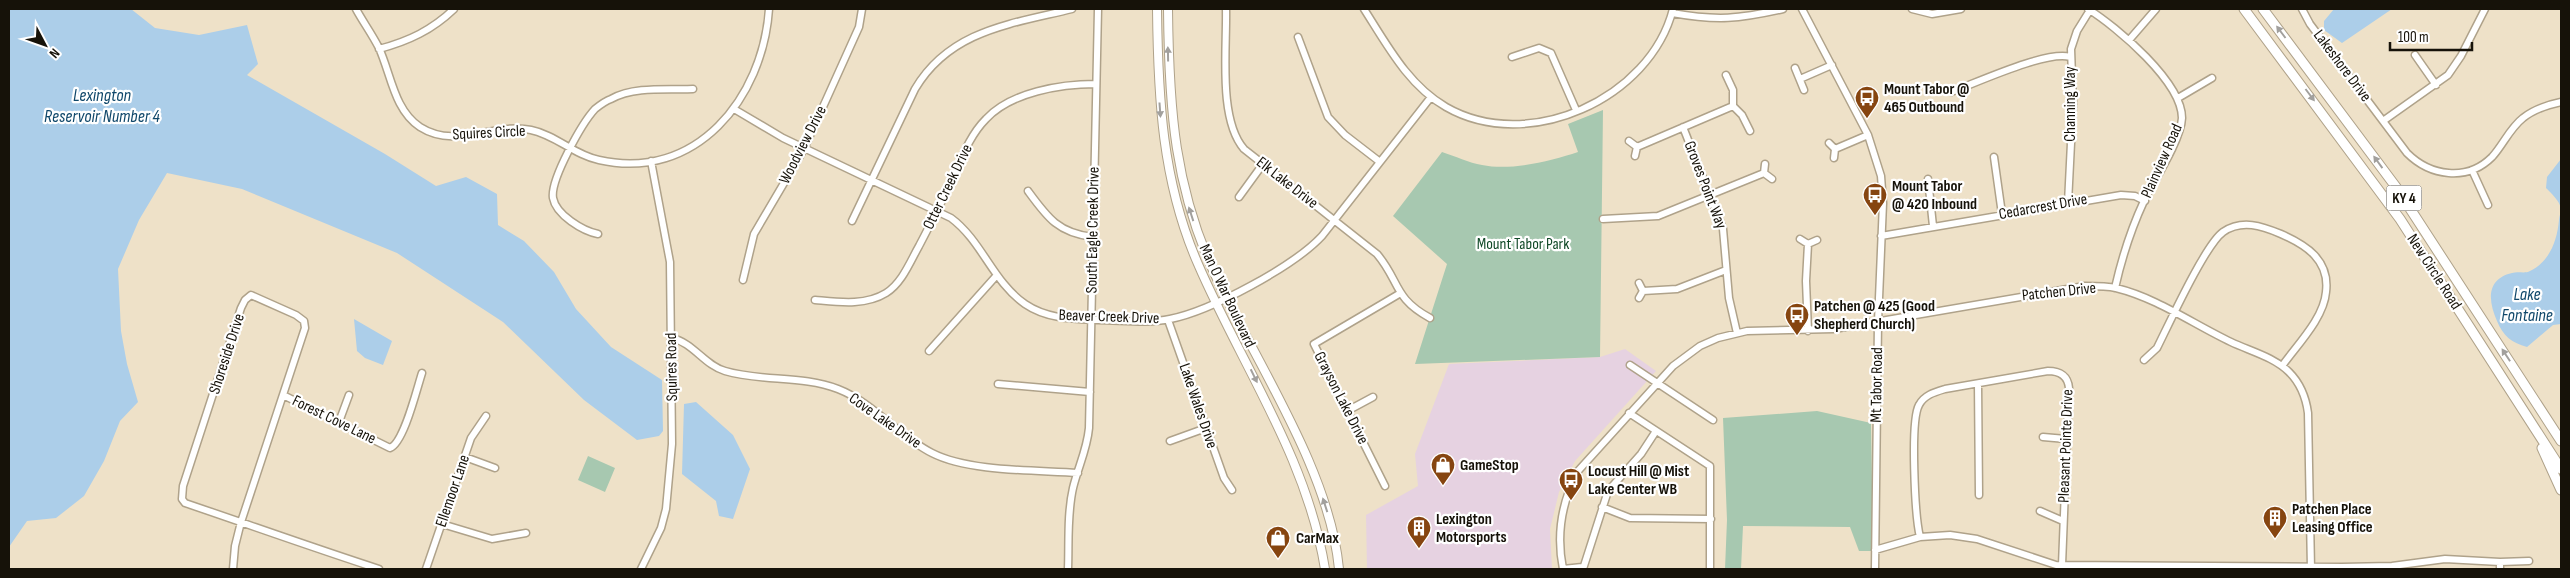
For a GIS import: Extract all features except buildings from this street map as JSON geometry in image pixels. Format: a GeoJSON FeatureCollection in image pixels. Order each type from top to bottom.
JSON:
{"type":"FeatureCollection","features":[{"type":"Feature","properties":{"kind":"highway","name":"New Circle Road"},"geometry":{"type":"LineString","coordinates":[[2244,9],[2385,198],[2561,469]]}},
{"type":"Feature","properties":{"kind":"highway","name":"New Circle Road"},"geometry":{"type":"LineString","coordinates":[[2263,9],[2396,187],[2561,441]]}},
{"type":"Feature","properties":{"kind":"highway"},"geometry":{"type":"LineString","coordinates":[[2515,396],[2561,490]]}},
{"type":"Feature","properties":{"kind":"highway"},"geometry":{"type":"LineString","coordinates":[[2532,396],[2561,437]]}},
{"type":"Feature","properties":{"kind":"main road","name":"Man O War Boulevard"},"geometry":{"type":"LineString","coordinates":[[1157,9],[1160,109],[1168,165],[1184,227],[1198,264],[1285,441],[1304,485],[1316,524],[1325,569]]}},
{"type":"Feature","properties":{"kind":"main road","name":"Man O War Boulevard"},"geometry":{"type":"LineString","coordinates":[[1168,9],[1170,112],[1178,165],[1198,233],[1226,297],[1316,477],[1333,533],[1339,569]]}},
{"type":"Feature","properties":{"kind":"street","name":"Squires Circle"},"geometry":{"type":"LineString","coordinates":[[356,9],[379,49],[403,109],[420,126],[433,133],[453,136],[511,129],[530,129],[544,134],[571,150]]}},
{"type":"Feature","properties":{"kind":"street"},"geometry":{"type":"LineString","coordinates":[[379,49],[415,38],[436,26],[454,9]]}},
{"type":"Feature","properties":{"kind":"street"},"geometry":{"type":"LineString","coordinates":[[571,150],[607,162],[630,164],[675,155],[696,145],[716,130],[734,109],[762,50],[769,9]]}},
{"type":"Feature","properties":{"kind":"street","name":"Woodview Drive"},"geometry":{"type":"LineString","coordinates":[[743,280],[754,234],[804,149],[859,27],[862,9]]}},
{"type":"Feature","properties":{"kind":"street"},"geometry":{"type":"LineString","coordinates":[[852,221],[915,89],[923,75],[941,56],[952,47],[980,33],[1072,9]]}},
{"type":"Feature","properties":{"kind":"street","name":"South Eagle Creek Drive"},"geometry":{"type":"LineString","coordinates":[[1068,569],[1071,502],[1088,440],[1098,9]]}},
{"type":"Feature","properties":{"kind":"street","name":"Elk Lake Drive"},"geometry":{"type":"LineString","coordinates":[[1226,9],[1228,116],[1240,145],[1377,254],[1387,267],[1399,294],[1412,307],[1430,318]]}},
{"type":"Feature","properties":{"kind":"street"},"geometry":{"type":"LineString","coordinates":[[1364,9],[1408,76],[1431,97],[1462,115],[1485,122],[1506,125],[1539,122],[1576,110],[1610,94],[1639,71],[1662,40],[1673,11],[1720,20],[1744,18],[1783,9]]}},
{"type":"Feature","properties":{"kind":"street","name":"Mt Tabor Road"},"geometry":{"type":"LineString","coordinates":[[1802,9],[1868,134],[1881,176],[1875,569]]}},
{"type":"Feature","properties":{"kind":"street"},"geometry":{"type":"LineString","coordinates":[[1912,9],[1932,14],[1961,9]]}},
{"type":"Feature","properties":{"kind":"street"},"geometry":{"type":"LineString","coordinates":[[2089,9],[2130,39],[2178,98],[2212,78]]}},
{"type":"Feature","properties":{"kind":"street","name":"Channing Way"},"geometry":{"type":"LineString","coordinates":[[2068,203],[2073,103],[2070,57],[2075,36],[2089,9]]}},
{"type":"Feature","properties":{"kind":"street"},"geometry":{"type":"LineString","coordinates":[[2130,39],[2156,9]]}},
{"type":"Feature","properties":{"kind":"street","name":"Lakeshore Drive"},"geometry":{"type":"LineString","coordinates":[[2302,9],[2310,24],[2407,153],[2420,165],[2443,173],[2472,170],[2491,158],[2525,117],[2541,108],[2561,102]]}},
{"type":"Feature","properties":{"kind":"street"},"geometry":{"type":"LineString","coordinates":[[2383,121],[2436,85],[2453,69],[2485,9]]}},
{"type":"Feature","properties":{"kind":"street"},"geometry":{"type":"LineString","coordinates":[[1298,37],[1328,117],[1341,132],[1380,162]]}},
{"type":"Feature","properties":{"kind":"street"},"geometry":{"type":"LineString","coordinates":[[1512,57],[1539,48],[1551,53],[1576,110]]}},
{"type":"Feature","properties":{"kind":"street"},"geometry":{"type":"LineString","coordinates":[[1951,92],[2040,60],[2061,55],[2070,57]]}},
{"type":"Feature","properties":{"kind":"street"},"geometry":{"type":"LineString","coordinates":[[2415,55],[2436,85]]}},
{"type":"Feature","properties":{"kind":"street"},"geometry":{"type":"LineString","coordinates":[[1800,79],[1832,65]]}},
{"type":"Feature","properties":{"kind":"street"},"geometry":{"type":"LineString","coordinates":[[1795,68],[1804,90]]}},
{"type":"Feature","properties":{"kind":"street"},"geometry":{"type":"LineString","coordinates":[[1726,75],[1733,90],[1733,106],[1742,115],[1750,131]]}},
{"type":"Feature","properties":{"kind":"street","name":"Otter Creek Drive"},"geometry":{"type":"LineString","coordinates":[[815,300],[844,303],[872,299],[887,292],[904,274],[938,211],[974,134],[992,112],[1008,102],[1029,95],[1070,85],[1096,84]]}},
{"type":"Feature","properties":{"kind":"street"},"geometry":{"type":"LineString","coordinates":[[598,234],[583,229],[560,211],[554,203],[553,187],[588,118],[595,110],[612,98],[635,92],[693,89]]}},
{"type":"Feature","properties":{"kind":"street","name":"Beaver Creek Drive"},"geometry":{"type":"LineString","coordinates":[[734,109],[804,149],[938,211],[963,228],[1013,294],[1032,308],[1053,316],[1092,320],[1168,320],[1216,302],[1303,255],[1334,220],[1431,97]]}},
{"type":"Feature","properties":{"kind":"street","name":"Plainview Road"},"geometry":{"type":"LineString","coordinates":[[2115,288],[2124,249],[2179,132],[2182,116],[2178,98]]}},
{"type":"Feature","properties":{"kind":"street"},"geometry":{"type":"LineString","coordinates":[[1637,147],[1733,106]]}},
{"type":"Feature","properties":{"kind":"street","name":"Groves Point Way"},"geometry":{"type":"LineString","coordinates":[[1683,127],[1724,233],[1729,298],[1737,333]]}},
{"type":"Feature","properties":{"kind":"street"},"geometry":{"type":"LineString","coordinates":[[1835,149],[1868,134]]}},
{"type":"Feature","properties":{"kind":"street"},"geometry":{"type":"LineString","coordinates":[[1629,140],[1637,147]]}},
{"type":"Feature","properties":{"kind":"street"},"geometry":{"type":"LineString","coordinates":[[1828,143],[1835,149]]}},
{"type":"Feature","properties":{"kind":"street"},"geometry":{"type":"LineString","coordinates":[[1635,156],[1637,147]]}},
{"type":"Feature","properties":{"kind":"street"},"geometry":{"type":"LineString","coordinates":[[1834,158],[1835,149]]}},
{"type":"Feature","properties":{"kind":"street"},"geometry":{"type":"LineString","coordinates":[[1994,157],[2002,214]]}},
{"type":"Feature","properties":{"kind":"street","name":"Squires Road"},"geometry":{"type":"LineString","coordinates":[[641,569],[661,528],[669,496],[672,444],[670,262],[651,161]]}},
{"type":"Feature","properties":{"kind":"street"},"geometry":{"type":"LineString","coordinates":[[1239,197],[1263,164]]}},
{"type":"Feature","properties":{"kind":"street"},"geometry":{"type":"LineString","coordinates":[[1764,173],[1765,164]]}},
{"type":"Feature","properties":{"kind":"street"},"geometry":{"type":"LineString","coordinates":[[2472,170],[2488,205]]}},
{"type":"Feature","properties":{"kind":"street"},"geometry":{"type":"LineString","coordinates":[[1604,218],[1658,216],[1764,173]]}},
{"type":"Feature","properties":{"kind":"street"},"geometry":{"type":"LineString","coordinates":[[1764,173],[1772,179]]}},
{"type":"Feature","properties":{"kind":"street"},"geometry":{"type":"LineString","coordinates":[[1928,179],[1933,226]]}},
{"type":"Feature","properties":{"kind":"street"},"geometry":{"type":"LineString","coordinates":[[1028,191],[1055,224],[1074,234],[1093,237]]}},
{"type":"Feature","properties":{"kind":"street","name":"Cedarcrest Drive"},"geometry":{"type":"LineString","coordinates":[[1881,236],[2121,194],[2135,196],[2145,201]]}},
{"type":"Feature","properties":{"kind":"street"},"geometry":{"type":"LineString","coordinates":[[2144,360],[2157,348],[2213,244],[2229,229],[2244,225],[2257,226],[2301,243],[2313,253],[2323,268],[2326,292],[2318,314],[2282,366]]}},
{"type":"Feature","properties":{"kind":"street"},"geometry":{"type":"LineString","coordinates":[[1800,239],[1808,244]]}},
{"type":"Feature","properties":{"kind":"street"},"geometry":{"type":"LineString","coordinates":[[1808,244],[1817,240]]}},
{"type":"Feature","properties":{"kind":"street"},"geometry":{"type":"LineString","coordinates":[[1808,244],[1806,281],[1808,331]]}},
{"type":"Feature","properties":{"kind":"street"},"geometry":{"type":"LineString","coordinates":[[1643,291],[1677,289],[1726,270]]}},
{"type":"Feature","properties":{"kind":"street"},"geometry":{"type":"LineString","coordinates":[[929,351],[997,275]]}},
{"type":"Feature","properties":{"kind":"street"},"geometry":{"type":"LineString","coordinates":[[1638,283],[1643,291]]}},
{"type":"Feature","properties":{"kind":"street","name":"Patchen Drive"},"geometry":{"type":"LineString","coordinates":[[1563,569],[1559,534],[1561,514],[1568,492],[1585,462],[1656,384],[1682,359],[1700,346],[1737,333],[1808,331],[1878,322],[2085,286],[2115,288],[2142,297],[2282,366],[2300,386],[2307,406],[2311,568]]}},
{"type":"Feature","properties":{"kind":"street"},"geometry":{"type":"LineString","coordinates":[[1639,298],[1643,291]]}},
{"type":"Feature","properties":{"kind":"street","name":"Grayson Lake Drive"},"geometry":{"type":"LineString","coordinates":[[1385,486],[1314,344],[1399,294]]}},
{"type":"Feature","properties":{"kind":"street","name":"Shoreside Drive"},"geometry":{"type":"LineString","coordinates":[[233,569],[235,546],[241,522],[305,323],[296,315],[251,295],[245,300],[241,308],[182,495],[185,503],[241,522]]}},
{"type":"Feature","properties":{"kind":"street","name":"Lake Wales Drive"},"geometry":{"type":"LineString","coordinates":[[1168,320],[1224,478],[1232,490]]}},
{"type":"Feature","properties":{"kind":"street","name":"Cove Lake Drive"},"geometry":{"type":"LineString","coordinates":[[671,338],[681,340],[710,364],[723,370],[807,381],[839,390],[861,402],[916,444],[943,458],[972,465],[1078,473]]}},
{"type":"Feature","properties":{"kind":"street"},"geometry":{"type":"LineString","coordinates":[[1630,366],[1712,420]]}},
{"type":"Feature","properties":{"kind":"street","name":"Pleasant Pointe Drive"},"geometry":{"type":"LineString","coordinates":[[1920,537],[1915,503],[1916,412],[1923,400],[1935,392],[2048,371],[2063,374],[2069,382],[2062,565]]}},
{"type":"Feature","properties":{"kind":"street","name":"Forest Cove Lane"},"geometry":{"type":"LineString","coordinates":[[283,395],[393,448],[402,434],[422,372]]}},
{"type":"Feature","properties":{"kind":"street"},"geometry":{"type":"LineString","coordinates":[[998,384],[1090,392]]}},
{"type":"Feature","properties":{"kind":"street"},"geometry":{"type":"LineString","coordinates":[[1978,384],[1979,495]]}},
{"type":"Feature","properties":{"kind":"street"},"geometry":{"type":"LineString","coordinates":[[339,422],[349,395]]}},
{"type":"Feature","properties":{"kind":"street"},"geometry":{"type":"LineString","coordinates":[[1348,410],[1373,397]]}},
{"type":"Feature","properties":{"kind":"street"},"geometry":{"type":"LineString","coordinates":[[1630,413],[1710,466],[1710,569]]}},
{"type":"Feature","properties":{"kind":"street","name":"Ellemoor Lane"},"geometry":{"type":"LineString","coordinates":[[426,569],[464,457],[475,430],[486,416]]}},
{"type":"Feature","properties":{"kind":"street"},"geometry":{"type":"LineString","coordinates":[[1170,441],[1206,428]]}},
{"type":"Feature","properties":{"kind":"street"},"geometry":{"type":"LineString","coordinates":[[1563,569],[1583,568],[1608,491],[1641,454],[1656,431]]}},
{"type":"Feature","properties":{"kind":"street"},"geometry":{"type":"LineString","coordinates":[[2043,437],[2066,438]]}},
{"type":"Feature","properties":{"kind":"street"},"geometry":{"type":"LineString","coordinates":[[464,457],[495,468]]}},
{"type":"Feature","properties":{"kind":"street"},"geometry":{"type":"LineString","coordinates":[[1602,507],[1630,518],[1711,519]]}},
{"type":"Feature","properties":{"kind":"street"},"geometry":{"type":"LineString","coordinates":[[2040,511],[2063,521]]}},
{"type":"Feature","properties":{"kind":"street"},"geometry":{"type":"LineString","coordinates":[[241,522],[379,569]]}},
{"type":"Feature","properties":{"kind":"street"},"geometry":{"type":"LineString","coordinates":[[442,524],[492,539],[526,533]]}},
{"type":"Feature","properties":{"kind":"street"},"geometry":{"type":"LineString","coordinates":[[1875,550],[1920,537],[1950,535],[1970,537],[2036,560],[2062,565],[2311,568],[2392,566],[2445,560],[2529,561]]}},
{"type":"Feature","properties":{"kind":"street"},"geometry":{"type":"LineString","coordinates":[[2500,562],[2500,569]]}},
{"type":"Feature","properties":{"kind":"shaded area"},"geometry":{"type":"Polygon","coordinates":[[[1625,349],[1656,371],[1575,461],[1559,492],[1550,529],[1552,569],[1367,569],[1366,515],[1418,486],[1415,454],[1449,364],[1600,357],[1625,349]]]}},
{"type":"Feature","properties":{"kind":"green space","name":"Mount Tabor Park"},"geometry":{"type":"Polygon","coordinates":[[[1603,110],[1600,357],[1415,364],[1447,264],[1393,216],[1442,152],[1472,163],[1493,167],[1518,166],[1556,159],[1578,152],[1568,124],[1603,110]]]}},
{"type":"Feature","properties":{"kind":"green space"},"geometry":{"type":"Polygon","coordinates":[[[1817,411],[1871,423],[1873,547],[1871,551],[1859,551],[1850,527],[1743,526],[1741,569],[1725,569],[1727,520],[1723,418],[1817,411]]]}},
{"type":"Feature","properties":{"kind":"green space"},"geometry":{"type":"Polygon","coordinates":[[[588,456],[615,468],[605,492],[578,480],[588,456]]]}},
{"type":"Feature","properties":{"kind":"water","name":"Lexington Reservoir Number 4"},"geometry":{"type":"Polygon","coordinates":[[[9,9],[131,9],[155,28],[199,35],[247,25],[258,64],[247,75],[385,154],[436,186],[466,177],[497,194],[498,225],[524,241],[554,272],[576,309],[611,347],[662,380],[663,431],[659,436],[637,440],[584,400],[503,322],[397,253],[242,189],[167,173],[139,220],[118,269],[121,331],[127,364],[138,402],[120,421],[104,461],[84,496],[56,518],[27,521],[9,547],[9,9]]]}},
{"type":"Feature","properties":{"kind":"water"},"geometry":{"type":"Polygon","coordinates":[[[2334,9],[2392,9],[2342,43],[2324,30],[2324,21],[2334,9]]]}},
{"type":"Feature","properties":{"kind":"water"},"geometry":{"type":"Polygon","coordinates":[[[2561,159],[2561,209],[2557,200],[2546,188],[2547,177],[2561,159]]]}},
{"type":"Feature","properties":{"kind":"water","name":"Lake Fontaine"},"geometry":{"type":"Polygon","coordinates":[[[2561,209],[2561,324],[2553,325],[2527,347],[2512,341],[2502,331],[2492,306],[2491,292],[2497,280],[2514,272],[2528,272],[2543,262],[2554,243],[2561,209]]]}},
{"type":"Feature","properties":{"kind":"water"},"geometry":{"type":"Polygon","coordinates":[[[354,319],[392,341],[383,365],[365,358],[357,351],[354,319]]]}},
{"type":"Feature","properties":{"kind":"water"},"geometry":{"type":"Polygon","coordinates":[[[696,402],[733,435],[750,469],[733,519],[719,516],[716,501],[682,474],[684,404],[696,402]]]}},
{"type":"Feature","properties":{"kind":"place","name":"Mount Tabor @ 465 Outbound"},"geometry":{"type":"Point","coordinates":[1867,119]}},
{"type":"Feature","properties":{"kind":"place","name":"Mount Tabor @ 420 Inbound"},"geometry":{"type":"Point","coordinates":[1875,216]}},
{"type":"Feature","properties":{"kind":"place","name":"Patchen @ 425 (Good Shepherd Church)"},"geometry":{"type":"Point","coordinates":[1797,336]}},
{"type":"Feature","properties":{"kind":"place","name":"GameStop"},"geometry":{"type":"Point","coordinates":[1443,486]}},
{"type":"Feature","properties":{"kind":"place","name":"Locust Hill @ Mist Lake Center WB"},"geometry":{"type":"Point","coordinates":[1571,501]}},
{"type":"Feature","properties":{"kind":"place","name":"Patchen Place Leasing Office"},"geometry":{"type":"Point","coordinates":[2275,539]}},
{"type":"Feature","properties":{"kind":"place","name":"Lexington Motorsports"},"geometry":{"type":"Point","coordinates":[1419,549]}},
{"type":"Feature","properties":{"kind":"place","name":"CarMax"},"geometry":{"type":"Point","coordinates":[1278,559]}}]}
